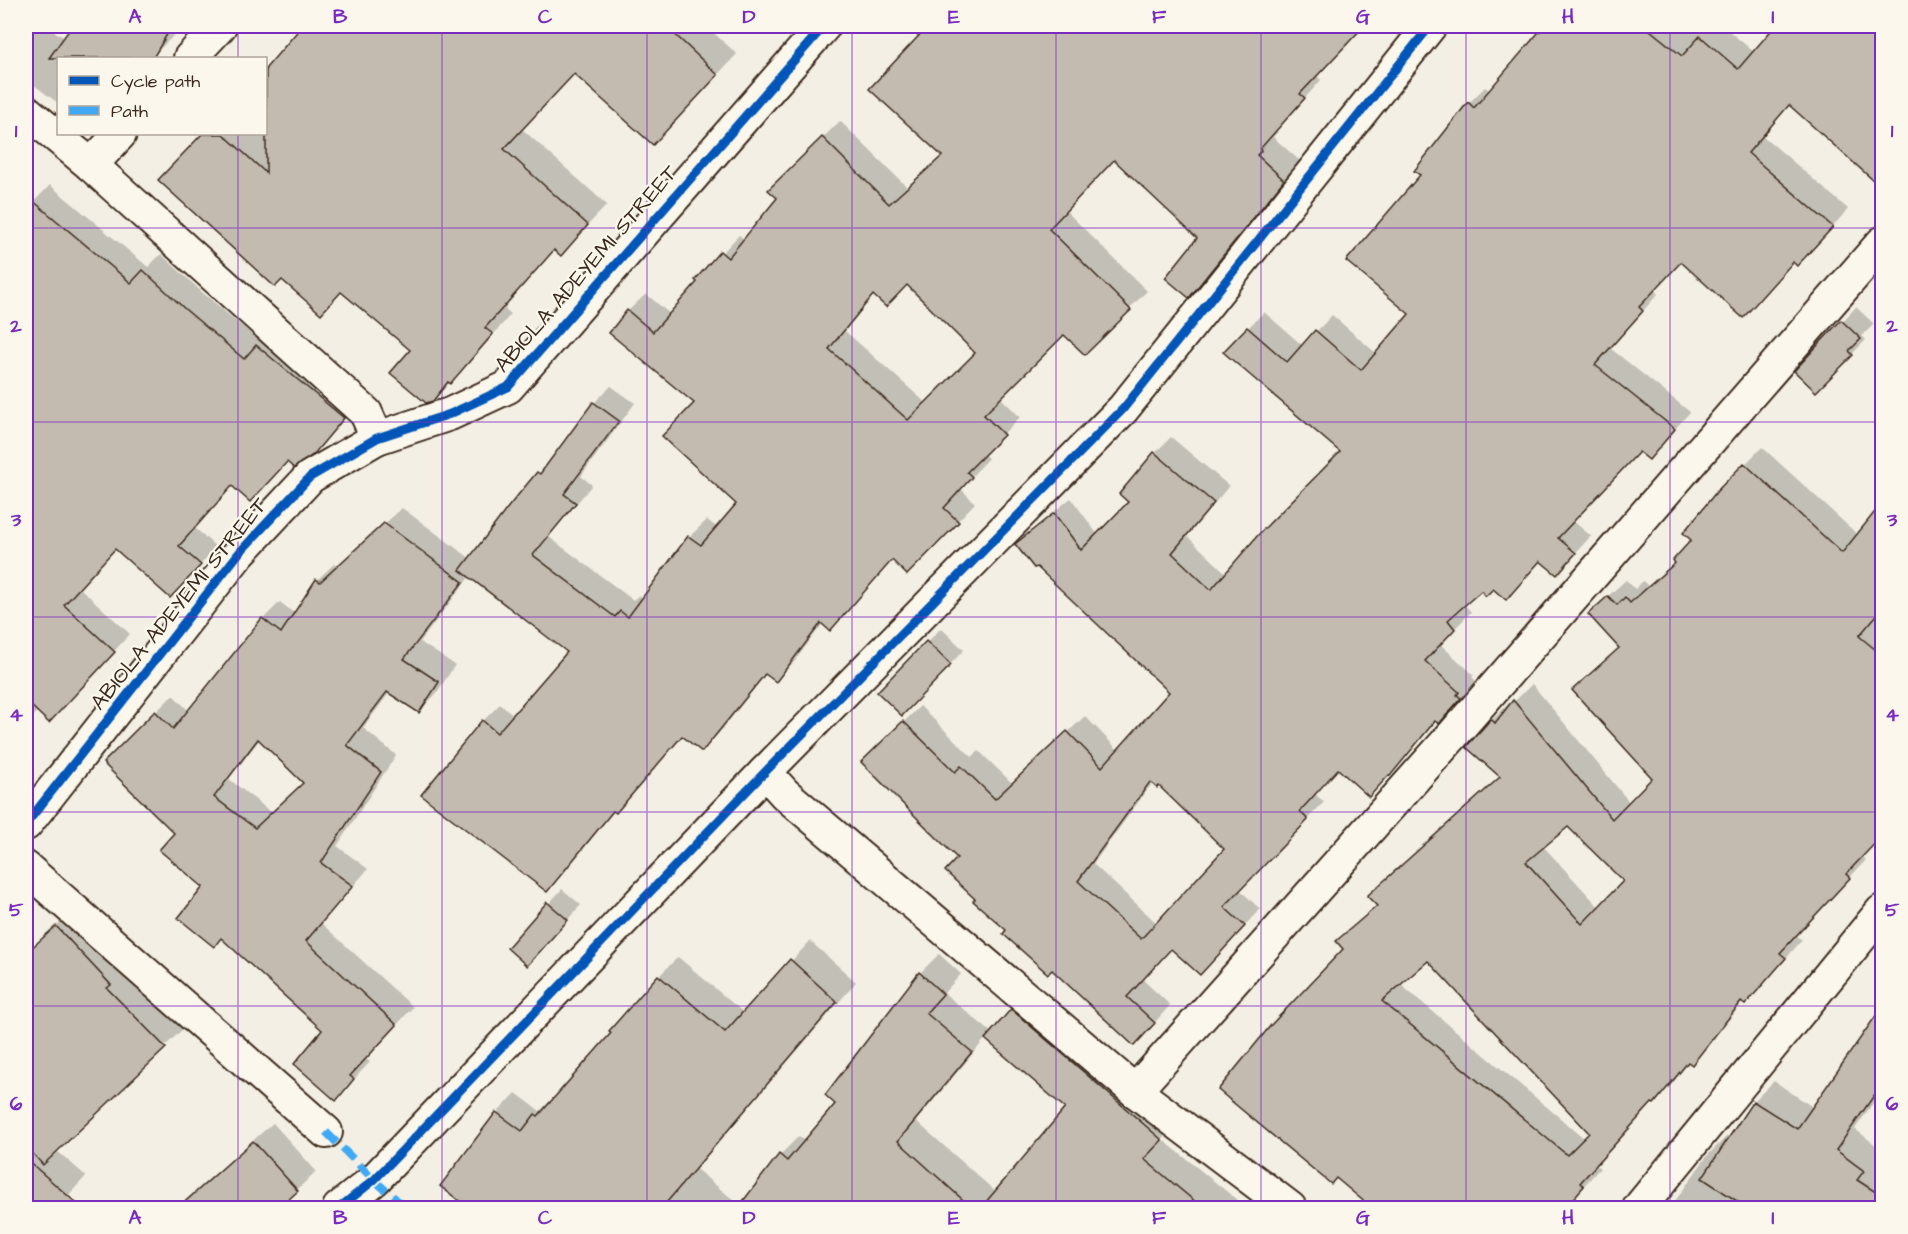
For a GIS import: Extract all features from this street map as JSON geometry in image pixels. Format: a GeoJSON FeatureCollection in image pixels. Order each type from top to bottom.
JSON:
{"type":"FeatureCollection","features":[{"type":"Feature","properties":{"kind":"street"},"geometry":{"type":"LineString","coordinates":[[191,57],[220,26]]}},
{"type":"Feature","properties":{"kind":"street","name":"ABIOLA ADEYEMI STREET"},"geometry":{"type":"LineString","coordinates":[[26,824],[238,553],[310,477],[377,438],[450,414],[508,387],[824,26]]}},
{"type":"Feature","properties":{"kind":"street"},"geometry":{"type":"LineString","coordinates":[[339,1209],[374,1180],[765,772],[1123,409],[1430,26]]}},
{"type":"Feature","properties":{"kind":"street"},"geometry":{"type":"LineString","coordinates":[[28,117],[92,165],[366,414],[377,438]]}},
{"type":"Feature","properties":{"kind":"street"},"geometry":{"type":"LineString","coordinates":[[92,165],[119,135]]}},
{"type":"Feature","properties":{"kind":"street"},"geometry":{"type":"LineString","coordinates":[[1135,1092],[1452,736],[1882,243]]}},
{"type":"Feature","properties":{"kind":"street"},"geometry":{"type":"LineString","coordinates":[[765,772],[785,794],[1135,1092],[1290,1209]]}},
{"type":"Feature","properties":{"kind":"street"},"geometry":{"type":"LineString","coordinates":[[26,868],[326,1132]]}},
{"type":"Feature","properties":{"kind":"street"},"geometry":{"type":"LineString","coordinates":[[1639,1209],[1882,911]]}},
{"type":"Feature","properties":{"kind":"building"},"geometry":{"type":"Polygon","coordinates":[[[72,26],[172,26],[154,57],[49,58],[72,26]]]}},
{"type":"Feature","properties":{"kind":"building"},"geometry":{"type":"Polygon","coordinates":[[[302,26],[666,26],[718,75],[653,145],[574,74],[504,149],[588,225],[561,256],[554,250],[485,328],[493,334],[450,384],[448,382],[433,401],[426,403],[390,373],[410,350],[341,292],[321,314],[282,280],[275,287],[158,180],[201,135],[224,135],[266,173],[267,67],[302,26]]]}},
{"type":"Feature","properties":{"kind":"building"},"geometry":{"type":"Polygon","coordinates":[[[928,26],[1364,26],[1300,94],[1305,98],[1260,149],[1257,155],[1284,180],[1189,298],[1165,278],[1197,238],[1114,160],[1049,229],[1131,310],[1085,355],[1064,335],[984,415],[1004,435],[967,472],[972,477],[944,508],[959,522],[907,575],[892,560],[830,631],[821,623],[776,682],[765,674],[702,752],[682,736],[616,813],[613,811],[547,892],[421,795],[482,720],[497,733],[567,652],[460,570],[537,472],[540,474],[593,402],[619,421],[564,494],[576,503],[533,555],[615,617],[620,611],[628,617],[688,536],[701,545],[736,504],[662,436],[694,403],[609,333],[627,310],[653,332],[697,282],[695,280],[720,251],[728,258],[777,198],[768,190],[822,137],[889,204],[942,156],[869,89],[928,26]],[[907,285],[886,307],[873,295],[829,349],[908,420],[975,353],[907,285]]]}},
{"type":"Feature","properties":{"kind":"building"},"geometry":{"type":"Polygon","coordinates":[[[1544,26],[1645,26],[1682,56],[1700,36],[1738,69],[1775,26],[1882,26],[1882,188],[1789,105],[1748,153],[1833,227],[1797,266],[1793,262],[1743,318],[1681,262],[1639,307],[1643,311],[1595,365],[1675,429],[1649,460],[1639,452],[1558,538],[1576,553],[1557,575],[1540,561],[1506,600],[1493,589],[1486,596],[1481,591],[1448,620],[1455,629],[1425,661],[1459,692],[1457,695],[1461,698],[1439,724],[1435,721],[1390,776],[1369,797],[1338,769],[1300,811],[1308,820],[1224,907],[1245,926],[1200,975],[1171,949],[1127,997],[1155,1023],[1134,1046],[1052,970],[1048,974],[1003,934],[1006,930],[973,901],[975,899],[945,871],[957,858],[861,762],[903,721],[955,772],[961,766],[995,799],[1067,731],[1102,767],[1169,692],[1037,567],[1034,568],[1015,544],[1054,513],[1081,550],[1128,502],[1119,494],[1154,452],[1214,503],[1172,553],[1211,590],[1258,535],[1340,452],[1223,352],[1247,327],[1287,362],[1315,330],[1361,370],[1409,314],[1346,261],[1420,175],[1414,171],[1468,102],[1474,108],[1544,26]],[[1150,782],[1078,881],[1141,939],[1224,849],[1159,786],[1157,788],[1150,782]]]}},
{"type":"Feature","properties":{"kind":"building"},"geometry":{"type":"Polygon","coordinates":[[[26,195],[131,283],[143,270],[244,359],[256,345],[344,418],[314,454],[294,468],[287,462],[250,502],[232,486],[179,546],[201,565],[170,598],[115,549],[64,605],[115,652],[49,723],[26,701],[26,195]]]}},
{"type":"Feature","properties":{"kind":"building"},"geometry":{"type":"Polygon","coordinates":[[[1841,320],[1861,339],[1849,351],[1853,355],[1816,392],[1794,371],[1841,320]]]}},
{"type":"Feature","properties":{"kind":"building"},"geometry":{"type":"Polygon","coordinates":[[[1744,463],[1842,553],[1882,503],[1882,609],[1859,636],[1882,655],[1882,836],[1846,874],[1850,878],[1780,953],[1786,958],[1745,1005],[1741,1002],[1692,1065],[1688,1062],[1654,1104],[1652,1103],[1580,1183],[1584,1186],[1564,1209],[1373,1209],[1336,1178],[1331,1184],[1218,1090],[1271,1025],[1343,949],[1336,941],[1377,906],[1367,896],[1500,777],[1466,747],[1491,719],[1495,723],[1513,700],[1612,819],[1652,778],[1572,690],[1619,648],[1588,614],[1608,596],[1617,605],[1625,597],[1630,603],[1675,563],[1673,560],[1691,540],[1683,533],[1717,491],[1744,463]],[[1568,827],[1526,862],[1582,924],[1623,881],[1568,827]],[[1428,961],[1382,1001],[1567,1155],[1589,1133],[1428,961]]]}},
{"type":"Feature","properties":{"kind":"building"},"geometry":{"type":"Polygon","coordinates":[[[384,523],[463,582],[404,659],[439,682],[419,713],[387,692],[347,745],[381,772],[321,863],[353,886],[306,941],[397,1025],[350,1076],[354,1079],[336,1101],[294,1064],[322,1030],[221,938],[214,947],[178,918],[203,887],[159,850],[174,833],[103,763],[155,711],[173,729],[262,618],[281,633],[316,579],[320,582],[384,523]],[[258,739],[214,797],[255,828],[303,783],[258,739]]]}},
{"type":"Feature","properties":{"kind":"building"},"geometry":{"type":"Polygon","coordinates":[[[926,641],[951,665],[902,716],[877,692],[926,641]]]}},
{"type":"Feature","properties":{"kind":"building"},"geometry":{"type":"Polygon","coordinates":[[[547,902],[568,920],[527,966],[507,948],[547,902]]]}},
{"type":"Feature","properties":{"kind":"building"},"geometry":{"type":"Polygon","coordinates":[[[56,926],[111,985],[107,988],[166,1048],[43,1165],[26,1146],[26,953],[56,926]]]}},
{"type":"Feature","properties":{"kind":"building"},"geometry":{"type":"Polygon","coordinates":[[[790,959],[837,1002],[661,1209],[470,1209],[440,1186],[496,1112],[522,1131],[535,1114],[538,1116],[658,975],[725,1032],[790,959]]]}},
{"type":"Feature","properties":{"kind":"building"},"geometry":{"type":"Polygon","coordinates":[[[919,972],[943,994],[926,1013],[972,1052],[898,1141],[973,1209],[737,1209],[779,1154],[787,1161],[835,1104],[825,1095],[919,972]]]}},
{"type":"Feature","properties":{"kind":"building"},"geometry":{"type":"Polygon","coordinates":[[[1882,1007],[1882,1084],[1836,1150],[1864,1171],[1857,1180],[1882,1196],[1882,1209],[1749,1209],[1702,1178],[1753,1101],[1797,1129],[1882,1007]]]}},
{"type":"Feature","properties":{"kind":"building"},"geometry":{"type":"Polygon","coordinates":[[[1011,1009],[1162,1140],[1144,1159],[1204,1209],[980,1209],[1065,1108],[985,1039],[1011,1009]]]}},
{"type":"Feature","properties":{"kind":"building"},"geometry":{"type":"Polygon","coordinates":[[[253,1141],[298,1191],[278,1209],[177,1209],[253,1141]]]}},
{"type":"Feature","properties":{"kind":"building"},"geometry":{"type":"Polygon","coordinates":[[[26,1159],[83,1209],[26,1209],[26,1159]]]}},
{"type":"Feature","properties":{"kind":"marked path"},"geometry":{"type":"LineString","coordinates":[[326,1132],[406,1208]]}},
{"type":"Feature","properties":{"kind":"cycle path"},"geometry":{"type":"LineString","coordinates":[[26,824],[239,553],[310,477],[377,438],[450,414],[508,387],[824,26]]}},
{"type":"Feature","properties":{"kind":"cycle path"},"geometry":{"type":"LineString","coordinates":[[339,1208],[374,1180],[765,772],[1123,409],[1430,26]]}}]}
